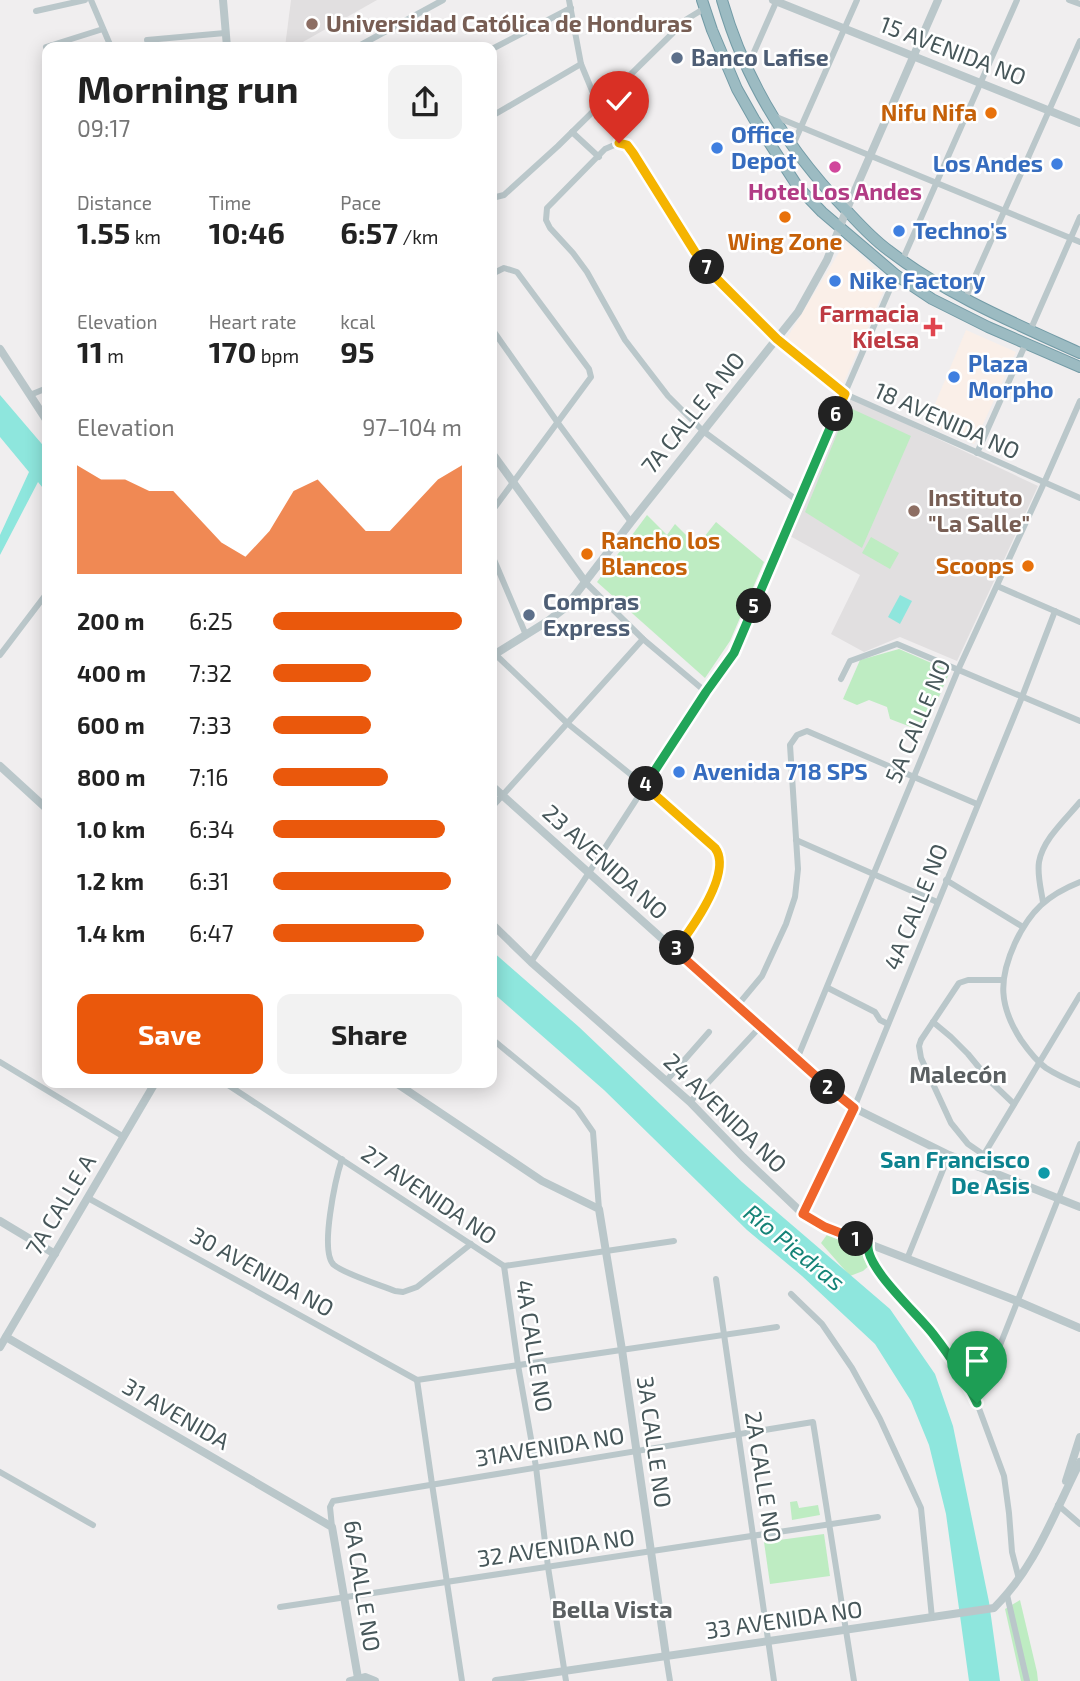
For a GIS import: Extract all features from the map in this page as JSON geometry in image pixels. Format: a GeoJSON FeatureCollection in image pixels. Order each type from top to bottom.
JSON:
{"type":"FeatureCollection","features":[{"type":"Feature","properties":{"kind":"highway"},"geometry":{"type":"LineString","coordinates":[[722,0],[747,68],[772,115],[826,190],[867,232],[916,269],[965,299],[1080,353]]}},
{"type":"Feature","properties":{"kind":"highway"},"geometry":{"type":"LineString","coordinates":[[704,4],[737,89],[766,141],[812,203],[840,230],[896,275],[932,299],[1080,367]]}},
{"type":"Feature","properties":{"kind":"street"},"geometry":{"type":"LineString","coordinates":[[36,10],[85,0]]}},
{"type":"Feature","properties":{"kind":"street"},"geometry":{"type":"LineString","coordinates":[[91,0],[109,42]]}},
{"type":"Feature","properties":{"kind":"street"},"geometry":{"type":"LineString","coordinates":[[223,0],[226,42]]}},
{"type":"Feature","properties":{"kind":"street"},"geometry":{"type":"LineString","coordinates":[[366,42],[443,0]]}},
{"type":"Feature","properties":{"kind":"street"},"geometry":{"type":"LineString","coordinates":[[793,147],[857,0]]}},
{"type":"Feature","properties":{"kind":"street","name":"7A CALLE A NO"},"geometry":{"type":"LineString","coordinates":[[497,653],[566,607],[798,312],[828,260],[846,211],[938,0]]}},
{"type":"Feature","properties":{"kind":"street"},"geometry":{"type":"LineString","coordinates":[[903,259],[1017,0]]}},
{"type":"Feature","properties":{"kind":"street"},"geometry":{"type":"LineString","coordinates":[[1069,0],[1080,4]]}},
{"type":"Feature","properties":{"kind":"street"},"geometry":{"type":"LineString","coordinates":[[747,68],[776,1]]}},
{"type":"Feature","properties":{"kind":"street","name":"15 AVENIDA NO"},"geometry":{"type":"LineString","coordinates":[[776,1],[1080,123]]}},
{"type":"Feature","properties":{"kind":"street"},"geometry":{"type":"LineString","coordinates":[[497,46],[570,4],[582,64],[598,105]]}},
{"type":"Feature","properties":{"kind":"street"},"geometry":{"type":"LineString","coordinates":[[497,197],[504,195],[572,132],[704,4]]}},
{"type":"Feature","properties":{"kind":"street"},"geometry":{"type":"LineString","coordinates":[[62,42],[103,29]]}},
{"type":"Feature","properties":{"kind":"street"},"geometry":{"type":"LineString","coordinates":[[146,40],[225,33]]}},
{"type":"Feature","properties":{"kind":"street"},"geometry":{"type":"LineString","coordinates":[[965,299],[1080,41]]}},
{"type":"Feature","properties":{"kind":"street"},"geometry":{"type":"LineString","coordinates":[[497,113],[582,64]]}},
{"type":"Feature","properties":{"kind":"street"},"geometry":{"type":"LineString","coordinates":[[772,115],[1080,242]]}},
{"type":"Feature","properties":{"kind":"street"},"geometry":{"type":"LineString","coordinates":[[572,132],[599,156],[547,208],[546,220],[550,228],[587,272],[625,340],[667,396],[703,431],[798,501]]}},
{"type":"Feature","properties":{"kind":"street","name":"18 AVENIDA NO"},"geometry":{"type":"LineString","coordinates":[[599,156],[605,149],[619,143],[627,145],[695,252],[715,277],[777,339],[845,394],[1080,498]]}},
{"type":"Feature","properties":{"kind":"street"},"geometry":{"type":"LineString","coordinates":[[1030,331],[1080,217]]}},
{"type":"Feature","properties":{"kind":"street"},"geometry":{"type":"LineString","coordinates":[[497,272],[504,268],[517,272],[589,369],[591,377],[497,504]]}},
{"type":"Feature","properties":{"kind":"street"},"geometry":{"type":"LineString","coordinates":[[531,962],[734,653],[896,275]]}},
{"type":"Feature","properties":{"kind":"street"},"geometry":{"type":"LineString","coordinates":[[497,335],[631,522]]}},
{"type":"Feature","properties":{"kind":"street"},"geometry":{"type":"LineString","coordinates":[[977,453],[1026,344]]}},
{"type":"Feature","properties":{"kind":"street"},"geometry":{"type":"LineString","coordinates":[[0,349],[42,413]]}},
{"type":"Feature","properties":{"kind":"street"},"geometry":{"type":"LineString","coordinates":[[30,395],[42,389]]}},
{"type":"Feature","properties":{"kind":"street","name":"5A CALLE NO"},"geometry":{"type":"LineString","coordinates":[[797,1059],[958,670],[1080,401]]}},
{"type":"Feature","properties":{"kind":"street"},"geometry":{"type":"LineString","coordinates":[[497,460],[586,583],[643,639],[706,692]]}},
{"type":"Feature","properties":{"kind":"street"},"geometry":{"type":"LineString","coordinates":[[497,567],[526,635]]}},
{"type":"Feature","properties":{"kind":"street"},"geometry":{"type":"LineString","coordinates":[[997,586],[1080,622]]}},
{"type":"Feature","properties":{"kind":"street"},"geometry":{"type":"LineString","coordinates":[[0,655],[42,600]]}},
{"type":"Feature","properties":{"kind":"street","name":"4A CALLE NO"},"geometry":{"type":"LineString","coordinates":[[803,1214],[854,1108],[1055,611]]}},
{"type":"Feature","properties":{"kind":"street"},"geometry":{"type":"LineString","coordinates":[[497,801],[643,639]]}},
{"type":"Feature","properties":{"kind":"street"},"geometry":{"type":"LineString","coordinates":[[841,679],[849,662],[897,644],[1080,721]]}},
{"type":"Feature","properties":{"kind":"street"},"geometry":{"type":"LineString","coordinates":[[497,659],[720,854],[720,869],[712,890],[675,950]]}},
{"type":"Feature","properties":{"kind":"street"},"geometry":{"type":"LineString","coordinates":[[737,1006],[761,976],[786,924],[795,897],[798,869],[790,745],[797,735],[807,731],[977,804]]}},
{"type":"Feature","properties":{"kind":"street"},"geometry":{"type":"LineString","coordinates":[[0,766],[42,804]]}},
{"type":"Feature","properties":{"kind":"street","name":"23 AVENIDA NO"},"geometry":{"type":"LineString","coordinates":[[497,790],[854,1108],[950,1155],[1080,1207]]}},
{"type":"Feature","properties":{"kind":"street"},"geometry":{"type":"LineString","coordinates":[[1043,902],[1039,864],[1042,852],[1080,802]]}},
{"type":"Feature","properties":{"kind":"street"},"geometry":{"type":"LineString","coordinates":[[796,840],[937,902]]}},
{"type":"Feature","properties":{"kind":"street"},"geometry":{"type":"LineString","coordinates":[[946,880],[1023,927]]}},
{"type":"Feature","properties":{"kind":"street"},"geometry":{"type":"LineString","coordinates":[[1080,882],[1043,902],[1023,927],[1012,950],[1003,980],[1004,1001],[1011,1025],[1025,1045],[1040,1063],[1080,1085]]}},
{"type":"Feature","properties":{"kind":"street","name":"24 AVENIDA NO"},"geometry":{"type":"LineString","coordinates":[[497,929],[690,1102],[803,1214],[825,1227],[1080,1328]]}},
{"type":"Feature","properties":{"kind":"street"},"geometry":{"type":"LineString","coordinates":[[984,1155],[968,1144],[951,1123],[921,1058],[919,1046],[956,986],[963,981],[1003,980]]}},
{"type":"Feature","properties":{"kind":"street"},"geometry":{"type":"LineString","coordinates":[[828,988],[875,1012],[880,1020],[888,1024]]}},
{"type":"Feature","properties":{"kind":"street"},"geometry":{"type":"LineString","coordinates":[[977,1166],[1080,995]]}},
{"type":"Feature","properties":{"kind":"street"},"geometry":{"type":"LineString","coordinates":[[875,1012],[892,1014]]}},
{"type":"Feature","properties":{"kind":"street"},"geometry":{"type":"LineString","coordinates":[[933,1022],[968,1054],[991,1083],[1014,1104]]}},
{"type":"Feature","properties":{"kind":"street"},"geometry":{"type":"LineString","coordinates":[[690,1102],[761,1027]]}},
{"type":"Feature","properties":{"kind":"street"},"geometry":{"type":"LineString","coordinates":[[666,1081],[709,1032]]}},
{"type":"Feature","properties":{"kind":"street"},"geometry":{"type":"LineString","coordinates":[[497,1043],[577,1109],[593,1132],[599,1209]]}},
{"type":"Feature","properties":{"kind":"street"},"geometry":{"type":"LineString","coordinates":[[0,1062],[42,1087]]}},
{"type":"Feature","properties":{"kind":"street"},"geometry":{"type":"LineString","coordinates":[[43,1088],[124,1137]]}},
{"type":"Feature","properties":{"kind":"street","name":"7A CALLE A"},"geometry":{"type":"LineString","coordinates":[[0,1347],[3,1336],[55,1254],[152,1088]]}},
{"type":"Feature","properties":{"kind":"street","name":"27 AVENIDA NO"},"geometry":{"type":"LineString","coordinates":[[233,1088],[504,1266],[674,1241]]}},
{"type":"Feature","properties":{"kind":"street"},"geometry":{"type":"LineString","coordinates":[[403,1088],[542,1181],[599,1209]]}},
{"type":"Feature","properties":{"kind":"street"},"geometry":{"type":"LineString","coordinates":[[977,1403],[1080,1144]]}},
{"type":"Feature","properties":{"kind":"street"},"geometry":{"type":"LineString","coordinates":[[907,1259],[950,1155]]}},
{"type":"Feature","properties":{"kind":"street"},"geometry":{"type":"LineString","coordinates":[[342,1158],[332,1195],[328,1256],[332,1264],[395,1291],[410,1290],[471,1244]]}},
{"type":"Feature","properties":{"kind":"street","name":"30 AVENIDA NO"},"geometry":{"type":"LineString","coordinates":[[88,1198],[417,1380]]}},
{"type":"Feature","properties":{"kind":"street","name":"3A CALLE NO"},"geometry":{"type":"LineString","coordinates":[[599,1209],[670,1681]]}},
{"type":"Feature","properties":{"kind":"street"},"geometry":{"type":"LineString","coordinates":[[0,1222],[55,1254]]}},
{"type":"Feature","properties":{"kind":"street"},"geometry":{"type":"LineString","coordinates":[[868,1244],[867,1251],[881,1277],[933,1333],[967,1382],[977,1403],[1004,1476],[1012,1552],[1019,1579]]}},
{"type":"Feature","properties":{"kind":"street","name":"4A CALLE NO"},"geometry":{"type":"LineString","coordinates":[[504,1266],[566,1681]]}},
{"type":"Feature","properties":{"kind":"street","name":"2A CALLE NO"},"geometry":{"type":"LineString","coordinates":[[716,1279],[774,1681]]}},
{"type":"Feature","properties":{"kind":"street"},"geometry":{"type":"LineString","coordinates":[[791,1294],[822,1324],[852,1368],[880,1419],[921,1508],[932,1618]]}},
{"type":"Feature","properties":{"kind":"street"},"geometry":{"type":"LineString","coordinates":[[462,1681],[417,1380],[777,1327]]}},
{"type":"Feature","properties":{"kind":"street","name":"31 AVENIDA"},"geometry":{"type":"LineString","coordinates":[[3,1336],[332,1527]]}},
{"type":"Feature","properties":{"kind":"street","name":"31AVENIDA NO"},"geometry":{"type":"LineString","coordinates":[[333,1500],[813,1422],[830,1525]]}},
{"type":"Feature","properties":{"kind":"street"},"geometry":{"type":"LineString","coordinates":[[1058,1505],[1080,1439]]}},
{"type":"Feature","properties":{"kind":"street"},"geometry":{"type":"LineString","coordinates":[[1027,1681],[1007,1595],[1027,1569],[1080,1462]]}},
{"type":"Feature","properties":{"kind":"street"},"geometry":{"type":"LineString","coordinates":[[0,1472],[93,1525]]}},
{"type":"Feature","properties":{"kind":"street","name":"6A CALLE NO"},"geometry":{"type":"LineString","coordinates":[[333,1500],[330,1507],[332,1527],[345,1597],[354,1679]]}},
{"type":"Feature","properties":{"kind":"street"},"geometry":{"type":"LineString","coordinates":[[1058,1505],[1080,1524]]}},
{"type":"Feature","properties":{"kind":"street","name":"32 AVENIDA NO"},"geometry":{"type":"LineString","coordinates":[[280,1606],[878,1517]]}},
{"type":"Feature","properties":{"kind":"street"},"geometry":{"type":"LineString","coordinates":[[830,1525],[854,1681]]}},
{"type":"Feature","properties":{"kind":"street","name":"33 AVENIDA NO"},"geometry":{"type":"LineString","coordinates":[[496,1681],[956,1615],[994,1608],[1007,1595]]}},
{"type":"Feature","properties":{"kind":"street"},"geometry":{"type":"LineString","coordinates":[[354,1679],[365,1677],[375,1681]]}},
{"type":"Feature","properties":{"kind":"shaded area","name":"Universidad Católica de Honduras"},"geometry":{"type":"Polygon","coordinates":[[[291,0],[377,0],[303,42],[286,42],[291,0]]]}},
{"type":"Feature","properties":{"kind":"shaded area"},"geometry":{"type":"Polygon","coordinates":[[[846,241],[888,281],[842,387],[785,341],[846,241]]]}},
{"type":"Feature","properties":{"kind":"shaded area"},"geometry":{"type":"Polygon","coordinates":[[[966,330],[1016,352],[974,444],[927,423],[966,330]]]}},
{"type":"Feature","properties":{"kind":"shaded area","name":"Instituto \"La Salle\""},"geometry":{"type":"Polygon","coordinates":[[[851,398],[1038,486],[957,661],[900,637],[864,652],[831,634],[860,575],[790,536],[851,398]]]}},
{"type":"Feature","properties":{"kind":"green space"},"geometry":{"type":"Polygon","coordinates":[[[848,407],[911,436],[862,548],[805,512],[848,407]]]}},
{"type":"Feature","properties":{"kind":"green space"},"geometry":{"type":"Polygon","coordinates":[[[647,515],[667,535],[675,524],[697,546],[716,522],[764,562],[730,641],[705,678],[597,582],[647,515]]]}},
{"type":"Feature","properties":{"kind":"green space"},"geometry":{"type":"Polygon","coordinates":[[[871,537],[899,553],[890,569],[862,553],[871,537]]]}},
{"type":"Feature","properties":{"kind":"green space"},"geometry":{"type":"Polygon","coordinates":[[[899,649],[950,671],[924,732],[890,719],[887,707],[869,700],[857,705],[843,699],[860,660],[899,649]]]}},
{"type":"Feature","properties":{"kind":"green space"},"geometry":{"type":"Polygon","coordinates":[[[829,1232],[865,1247],[872,1263],[863,1271],[850,1276],[821,1243],[829,1232]]]}},
{"type":"Feature","properties":{"kind":"green space"},"geometry":{"type":"Polygon","coordinates":[[[797,1501],[799,1508],[818,1505],[820,1515],[792,1520],[790,1502],[797,1501]]]}},
{"type":"Feature","properties":{"kind":"green space"},"geometry":{"type":"Polygon","coordinates":[[[824,1534],[830,1576],[770,1584],[764,1542],[824,1534]]]}},
{"type":"Feature","properties":{"kind":"green space"},"geometry":{"type":"Polygon","coordinates":[[[1020,1600],[1038,1681],[1021,1681],[1005,1609],[1020,1600]]]}},
{"type":"Feature","properties":{"kind":"water"},"geometry":{"type":"Polygon","coordinates":[[[0,395],[42,444],[42,487],[38,482],[0,555],[0,535],[29,472],[0,437],[0,395]]]}},
{"type":"Feature","properties":{"kind":"water"},"geometry":{"type":"Polygon","coordinates":[[[900,595],[912,601],[900,624],[888,617],[900,595]]]}},
{"type":"Feature","properties":{"kind":"water","name":"Río Piedras"},"geometry":{"type":"Polygon","coordinates":[[[497,955],[579,1027],[742,1182],[890,1309],[935,1374],[953,1426],[989,1602],[1000,1681],[969,1681],[946,1514],[929,1445],[911,1401],[875,1344],[802,1276],[747,1230],[604,1090],[497,996],[497,955]]]}},
{"type":"Feature","properties":{"kind":"place","name":"Universidad Católica de Honduras"},"geometry":{"type":"Point","coordinates":[312,24]}},
{"type":"Feature","properties":{"kind":"place","name":"Banco Lafise"},"geometry":{"type":"Point","coordinates":[677,58]}},
{"type":"Feature","properties":{"kind":"place","name":"Nifu Nifa"},"geometry":{"type":"Point","coordinates":[991,113]}},
{"type":"Feature","properties":{"kind":"place","name":"Office Depot"},"geometry":{"type":"Point","coordinates":[717,148]}},
{"type":"Feature","properties":{"kind":"place","name":"Los Andes"},"geometry":{"type":"Point","coordinates":[1057,164]}},
{"type":"Feature","properties":{"kind":"place","name":"Hotel Los Andes"},"geometry":{"type":"Point","coordinates":[835,167]}},
{"type":"Feature","properties":{"kind":"place","name":"Wing Zone"},"geometry":{"type":"Point","coordinates":[785,217]}},
{"type":"Feature","properties":{"kind":"place","name":"Techno's"},"geometry":{"type":"Point","coordinates":[899,231]}},
{"type":"Feature","properties":{"kind":"place","name":"Nike Factory"},"geometry":{"type":"Point","coordinates":[835,281]}},
{"type":"Feature","properties":{"kind":"place","name":"Farmacia Kielsa"},"geometry":{"type":"Point","coordinates":[933,327]}},
{"type":"Feature","properties":{"kind":"place","name":"Plaza Morpho"},"geometry":{"type":"Point","coordinates":[954,377]}},
{"type":"Feature","properties":{"kind":"place","name":"Instituto \"La Salle\""},"geometry":{"type":"Point","coordinates":[914,511]}},
{"type":"Feature","properties":{"kind":"place","name":"Rancho los Blancos"},"geometry":{"type":"Point","coordinates":[587,554]}},
{"type":"Feature","properties":{"kind":"place","name":"Scoops"},"geometry":{"type":"Point","coordinates":[1028,566]}},
{"type":"Feature","properties":{"kind":"place","name":"Compras Express"},"geometry":{"type":"Point","coordinates":[529,615]}},
{"type":"Feature","properties":{"kind":"place","name":"Avenida 718 SPS"},"geometry":{"type":"Point","coordinates":[679,772]}},
{"type":"Feature","properties":{"kind":"place","name":"San Francisco De Asis"},"geometry":{"type":"Point","coordinates":[1044,1173]}},
{"type":"Feature","properties":{"kind":"district","name":"Malecón"},"geometry":{"type":"Point","coordinates":[958,1075]}},
{"type":"Feature","properties":{"kind":"district","name":"Bella Vista"},"geometry":{"type":"Point","coordinates":[612,1610]}},
{"type":"Feature","properties":{"kind":"route"},"geometry":{"type":"LineString","coordinates":[[619,143],[627,145],[633,153],[695,252],[715,277],[777,339],[845,394],[734,653],[645,786],[720,854],[720,869],[712,890],[675,950],[854,1108],[803,1214],[825,1227],[868,1244],[867,1251],[881,1277],[933,1333],[967,1382],[977,1403]]}}]}
